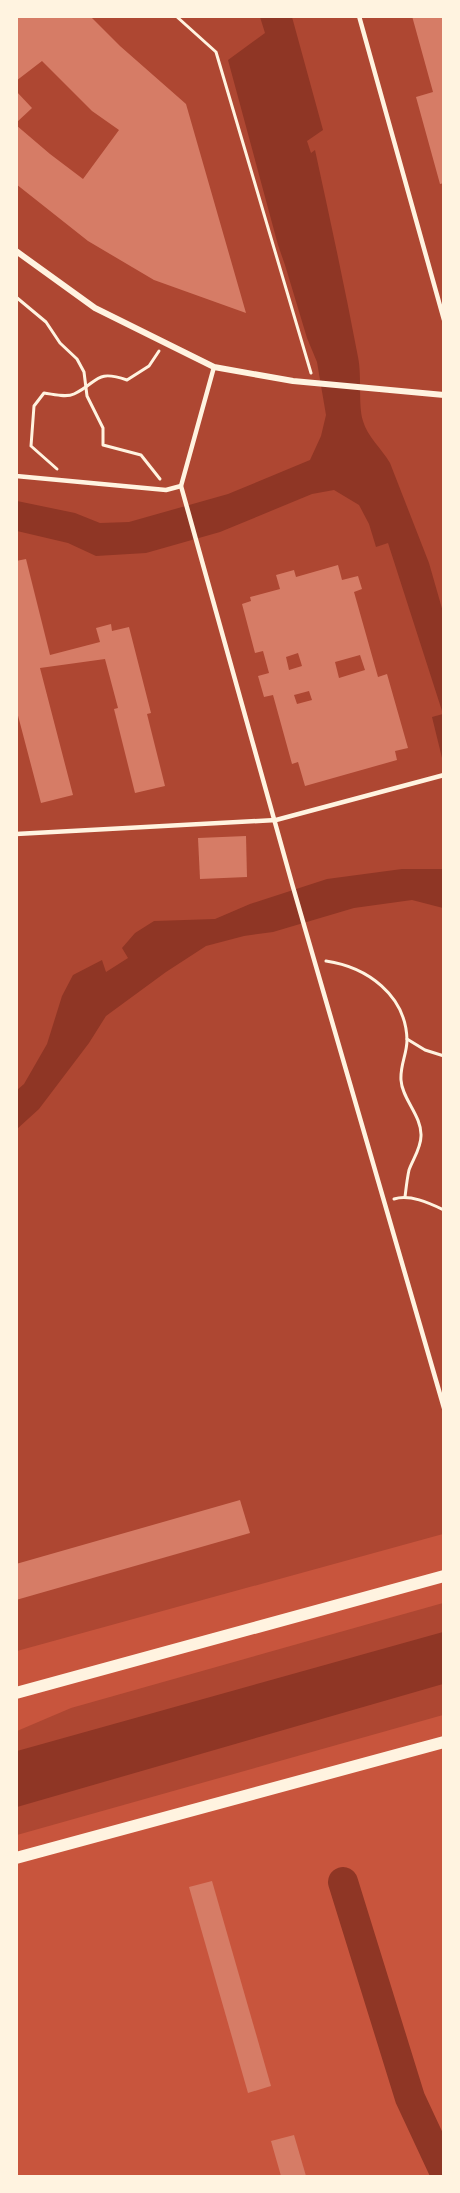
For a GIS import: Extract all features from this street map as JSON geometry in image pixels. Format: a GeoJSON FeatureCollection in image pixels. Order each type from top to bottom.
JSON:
{"type":"FeatureCollection","features":[{"type":"Feature","properties":{"kind":"main road"},"geometry":{"type":"LineString","coordinates":[[16,1693],[444,1576]]}},
{"type":"Feature","properties":{"kind":"main road"},"geometry":{"type":"LineString","coordinates":[[16,1858],[444,1742]]}},
{"type":"Feature","properties":{"kind":"street"},"geometry":{"type":"LineString","coordinates":[[16,251],[95,308],[214,367],[316,384],[444,395]]}},
{"type":"Feature","properties":{"kind":"lane"},"geometry":{"type":"LineString","coordinates":[[359,16],[444,320]]}},
{"type":"Feature","properties":{"kind":"lane"},"geometry":{"type":"LineString","coordinates":[[214,367],[181,486],[293,887],[444,1408]]}},
{"type":"Feature","properties":{"kind":"lane"},"geometry":{"type":"LineString","coordinates":[[16,476],[166,490],[181,486]]}},
{"type":"Feature","properties":{"kind":"lane"},"geometry":{"type":"LineString","coordinates":[[16,834],[276,820],[442,776]]}},
{"type":"Feature","properties":{"kind":"path"},"geometry":{"type":"LineString","coordinates":[[176,16],[216,52],[316,384]]}},
{"type":"Feature","properties":{"kind":"path"},"geometry":{"type":"LineString","coordinates":[[16,297],[46,322],[60,343],[77,359],[84,372],[87,396],[103,428],[103,445],[141,455],[156,476],[170,488]]}},
{"type":"Feature","properties":{"kind":"path"},"geometry":{"type":"LineString","coordinates":[[69,481],[31,446],[34,406],[44,393],[72,395],[101,375],[114,375],[127,380],[149,366],[165,343]]}},
{"type":"Feature","properties":{"kind":"path"},"geometry":{"type":"LineString","coordinates":[[315,960],[343,964],[364,974],[387,989],[400,1008],[407,1039],[400,1068],[402,1086],[422,1134],[409,1171],[405,1197]]}},
{"type":"Feature","properties":{"kind":"path"},"geometry":{"type":"LineString","coordinates":[[407,1039],[425,1050],[444,1056]]}},
{"type":"Feature","properties":{"kind":"path"},"geometry":{"type":"LineString","coordinates":[[385,1201],[405,1197],[444,1210]]}},
{"type":"Feature","properties":{"kind":"shaded area"},"geometry":{"type":"Polygon","coordinates":[[[17,17],[443,17],[443,1534],[17,1651],[17,17]]]}},
{"type":"Feature","properties":{"kind":"shaded area"},"geometry":{"type":"Polygon","coordinates":[[[260,17],[292,17],[323,130],[307,141],[311,153],[315,150],[348,305],[359,365],[363,421],[390,463],[429,563],[443,612],[443,714],[388,543],[376,547],[369,524],[359,505],[334,490],[312,494],[220,532],[146,553],[96,556],[68,543],[17,531],[17,501],[75,513],[100,523],[129,522],[228,494],[310,460],[321,436],[326,415],[317,362],[307,338],[278,245],[228,60],[265,33],[260,17]]]}},
{"type":"Feature","properties":{"kind":"shaded area"},"geometry":{"type":"Polygon","coordinates":[[[443,714],[443,762],[432,717],[443,714]]]}},
{"type":"Feature","properties":{"kind":"shaded area"},"geometry":{"type":"Polygon","coordinates":[[[402,869],[443,869],[443,908],[412,900],[354,908],[273,932],[244,936],[206,946],[106,1016],[89,1043],[39,1109],[17,1129],[17,1090],[24,1084],[47,1044],[62,996],[73,975],[102,960],[106,972],[128,958],[122,948],[135,933],[154,921],[215,919],[250,904],[327,879],[402,869]]]}},
{"type":"Feature","properties":{"kind":"shaded area"},"geometry":{"type":"Polygon","coordinates":[[[443,1603],[443,1715],[17,1835],[17,1731],[71,1708],[443,1603]]]}},
{"type":"Feature","properties":{"kind":"shaded area"},"geometry":{"type":"Polygon","coordinates":[[[443,1632],[443,1684],[17,1807],[17,1751],[443,1632]]]}},
{"type":"Feature","properties":{"kind":"building"},"geometry":{"type":"Polygon","coordinates":[[[16,16],[90,16],[120,46],[186,104],[246,313],[154,280],[88,241],[16,184],[16,125],[83,179],[119,130],[92,111],[42,61],[16,81],[16,16]]]}},
{"type":"Feature","properties":{"kind":"building"},"geometry":{"type":"Polygon","coordinates":[[[412,16],[444,16],[444,183],[440,184],[416,97],[433,92],[412,16]]]}},
{"type":"Feature","properties":{"kind":"building"},"geometry":{"type":"Polygon","coordinates":[[[16,91],[32,108],[16,123],[16,91]]]}},
{"type":"Feature","properties":{"kind":"building"},"geometry":{"type":"Polygon","coordinates":[[[26,559],[50,655],[100,642],[96,628],[111,624],[112,631],[129,627],[151,713],[147,714],[165,786],[135,793],[114,709],[118,708],[105,659],[40,668],[73,795],[41,803],[16,708],[16,561],[26,559]]]}},
{"type":"Feature","properties":{"kind":"building"},"geometry":{"type":"Polygon","coordinates":[[[338,565],[342,580],[358,576],[362,589],[354,592],[378,677],[387,674],[408,748],[395,751],[397,760],[305,786],[298,762],[292,764],[273,695],[264,697],[258,676],[269,673],[263,651],[255,653],[242,604],[251,601],[250,597],[280,589],[276,575],[294,570],[296,577],[338,565]],[[298,653],[286,657],[289,670],[302,666],[298,653]],[[360,655],[335,662],[339,678],[365,670],[360,655]],[[309,691],[294,695],[297,704],[312,700],[309,691]]]}},
{"type":"Feature","properties":{"kind":"building"},"geometry":{"type":"Polygon","coordinates":[[[246,836],[247,877],[200,879],[198,838],[246,836]]]}},
{"type":"Feature","properties":{"kind":"building"},"geometry":{"type":"Polygon","coordinates":[[[240,1500],[250,1533],[16,1600],[16,1564],[240,1500]]]}},
{"type":"Feature","properties":{"kind":"building"},"geometry":{"type":"Polygon","coordinates":[[[212,1881],[271,2086],[248,2093],[189,1887],[212,1881]]]}},
{"type":"Feature","properties":{"kind":"building"},"geometry":{"type":"Polygon","coordinates":[[[294,2135],[306,2176],[281,2176],[271,2141],[294,2135]]]}},
{"type":"Feature","properties":{"kind":"waterway"},"geometry":{"type":"LineString","coordinates":[[343,1882],[410,2098],[444,2171]]}}]}
